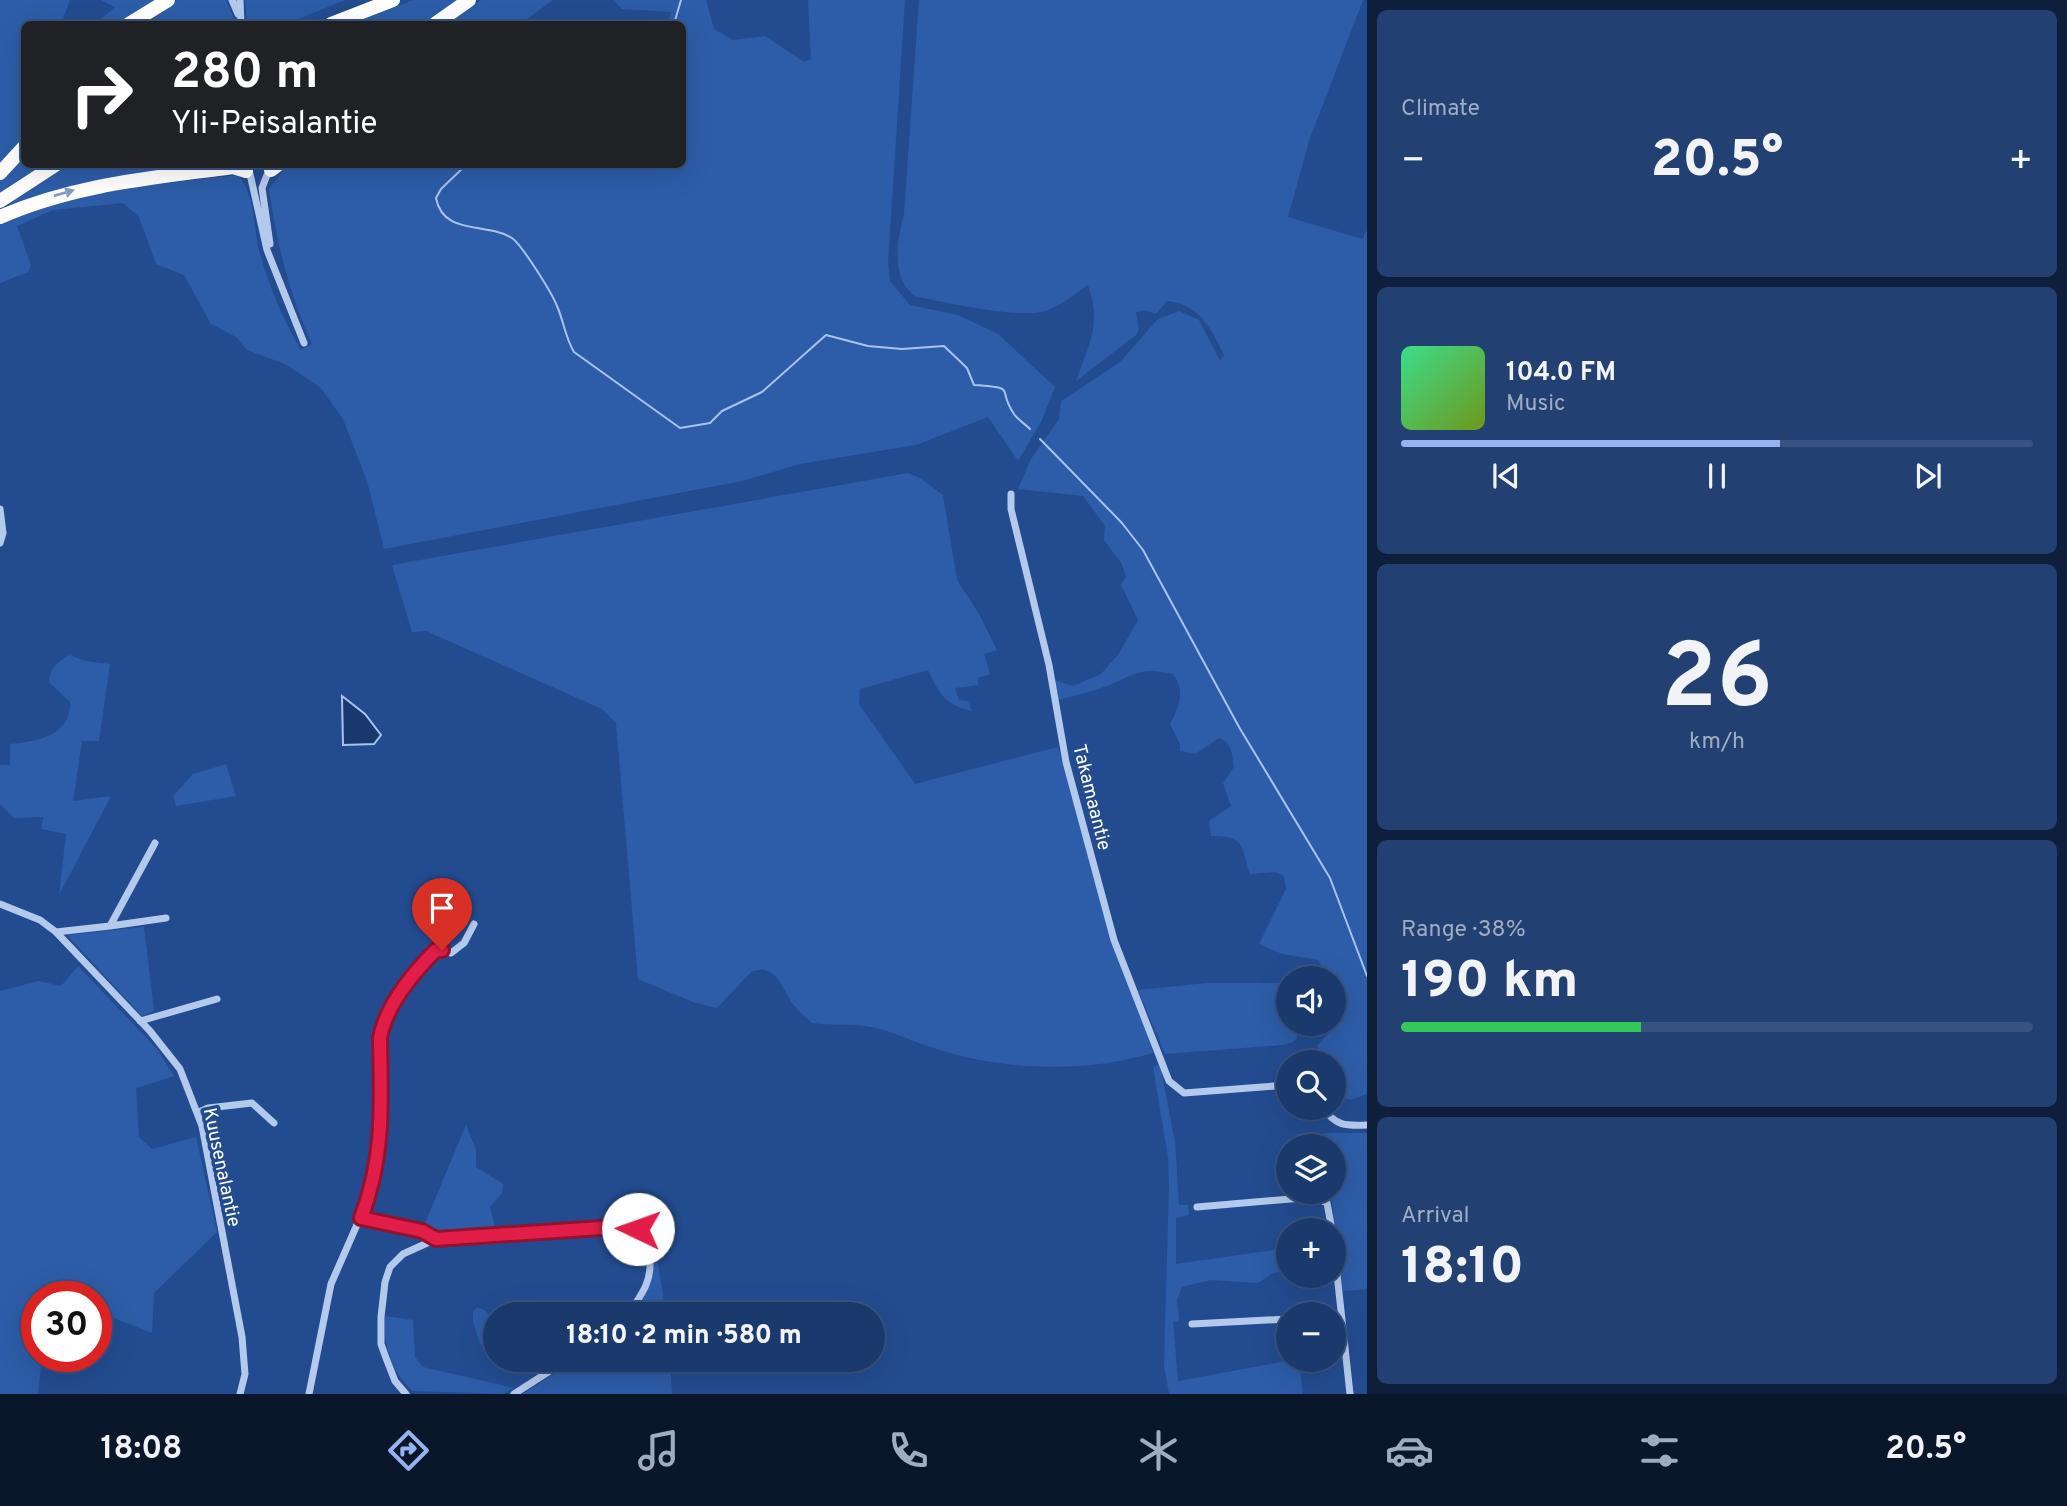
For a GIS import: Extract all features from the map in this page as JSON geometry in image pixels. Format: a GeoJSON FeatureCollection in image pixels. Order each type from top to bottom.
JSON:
{"type":"FeatureCollection","features":[{"type":"Feature","properties":{"kind":"highway"},"geometry":{"type":"LineString","coordinates":[[134,21],[168,0]]}},
{"type":"Feature","properties":{"kind":"highway"},"geometry":{"type":"LineString","coordinates":[[339,21],[393,0]]}},
{"type":"Feature","properties":{"kind":"highway"},"geometry":{"type":"LineString","coordinates":[[439,21],[469,0]]}},
{"type":"Feature","properties":{"kind":"highway"},"geometry":{"type":"LineString","coordinates":[[0,173],[21,150]]}},
{"type":"Feature","properties":{"kind":"highway"},"geometry":{"type":"LineString","coordinates":[[0,201],[51,168]]}},
{"type":"Feature","properties":{"kind":"highway"},"geometry":{"type":"LineString","coordinates":[[0,217],[54,196],[98,185],[226,168]]}},
{"type":"Feature","properties":{"kind":"street"},"geometry":{"type":"LineString","coordinates":[[232,0],[239,21]]}},
{"type":"Feature","properties":{"kind":"street"},"geometry":{"type":"LineString","coordinates":[[240,0],[240,21]]}},
{"type":"Feature","properties":{"kind":"street"},"geometry":{"type":"LineString","coordinates":[[246,170],[258,177],[272,169]]}},
{"type":"Feature","properties":{"kind":"street"},"geometry":{"type":"LineString","coordinates":[[272,169],[262,188],[272,265]]}},
{"type":"Feature","properties":{"kind":"street"},"geometry":{"type":"LineString","coordinates":[[246,170],[272,265],[304,343]]}},
{"type":"Feature","properties":{"kind":"street","name":"Takamaantie"},"geometry":{"type":"LineString","coordinates":[[1011,494],[1011,509],[1049,665],[1066,762],[1114,940],[1169,1082],[1184,1093],[1276,1086]]}},
{"type":"Feature","properties":{"kind":"street"},"geometry":{"type":"LineString","coordinates":[[0,509],[3,533],[0,543]]}},
{"type":"Feature","properties":{"kind":"street"},"geometry":{"type":"LineString","coordinates":[[110,926],[155,844]]}},
{"type":"Feature","properties":{"kind":"street","name":"Kuusenalantie"},"geometry":{"type":"LineString","coordinates":[[0,904],[40,920],[57,932],[140,1021],[180,1069],[202,1126],[242,1336],[245,1374],[240,1394]]}},
{"type":"Feature","properties":{"kind":"street"},"geometry":{"type":"LineString","coordinates":[[57,932],[166,918]]}},
{"type":"Feature","properties":{"kind":"street"},"geometry":{"type":"LineString","coordinates":[[309,1394],[331,1284],[370,1195],[382,1140],[380,1038],[383,1022],[428,958],[436,950],[451,953],[464,943],[474,924]]}},
{"type":"Feature","properties":{"kind":"street"},"geometry":{"type":"LineString","coordinates":[[140,1021],[217,999]]}},
{"type":"Feature","properties":{"kind":"street"},"geometry":{"type":"LineString","coordinates":[[197,1113],[208,1108],[253,1103],[274,1123]]}},
{"type":"Feature","properties":{"kind":"street"},"geometry":{"type":"LineString","coordinates":[[1333,1120],[1342,1126],[1367,1125]]}},
{"type":"Feature","properties":{"kind":"street"},"geometry":{"type":"LineString","coordinates":[[1197,1207],[1314,1197],[1326,1203],[1329,1218]]}},
{"type":"Feature","properties":{"kind":"street"},"geometry":{"type":"LineString","coordinates":[[361,1218],[422,1231],[436,1239]]}},
{"type":"Feature","properties":{"kind":"street"},"geometry":{"type":"LineString","coordinates":[[406,1394],[395,1381],[381,1344],[385,1282],[390,1267],[403,1254],[436,1239],[631,1226],[645,1240],[650,1254],[647,1284],[636,1302]]}},
{"type":"Feature","properties":{"kind":"street"},"geometry":{"type":"LineString","coordinates":[[1192,1324],[1276,1320]]}},
{"type":"Feature","properties":{"kind":"street"},"geometry":{"type":"LineString","coordinates":[[1346,1370],[1350,1394]]}},
{"type":"Feature","properties":{"kind":"street"},"geometry":{"type":"LineString","coordinates":[[514,1394],[543,1372]]}},
{"type":"Feature","properties":{"kind":"shaded area"},"geometry":{"type":"Polygon","coordinates":[[[0,0],[70,0],[62,21],[21,21],[21,142],[0,164],[0,0]]]}},
{"type":"Feature","properties":{"kind":"shaded area"},"geometry":{"type":"Polygon","coordinates":[[[101,0],[156,0],[125,21],[99,21],[115,7],[101,0]]]}},
{"type":"Feature","properties":{"kind":"shaded area"},"geometry":{"type":"Polygon","coordinates":[[[177,0],[226,0],[233,16],[233,21],[141,21],[177,0]]]}},
{"type":"Feature","properties":{"kind":"shaded area"},"geometry":{"type":"Polygon","coordinates":[[[245,0],[345,0],[293,21],[247,21],[245,0]]]}},
{"type":"Feature","properties":{"kind":"shaded area"},"geometry":{"type":"Polygon","coordinates":[[[414,0],[463,0],[432,21],[357,21],[414,0]]]}},
{"type":"Feature","properties":{"kind":"shaded area"},"geometry":{"type":"Polygon","coordinates":[[[481,0],[553,0],[524,21],[447,21],[481,0]]]}},
{"type":"Feature","properties":{"kind":"shaded area"},"geometry":{"type":"Polygon","coordinates":[[[613,0],[706,0],[714,29],[733,40],[765,36],[804,62],[811,59],[808,0],[905,0],[888,262],[890,281],[910,305],[958,315],[998,334],[1055,387],[1042,420],[1018,461],[988,417],[916,445],[800,464],[742,481],[384,549],[367,481],[343,419],[320,387],[285,364],[247,350],[236,337],[211,324],[184,275],[156,264],[139,217],[123,203],[53,210],[17,226],[31,265],[28,272],[0,283],[0,223],[31,209],[124,188],[238,175],[251,203],[260,254],[268,279],[301,350],[312,344],[285,268],[269,189],[285,168],[686,168],[686,21],[668,21],[671,12],[622,9],[613,0]]]}},
{"type":"Feature","properties":{"kind":"shaded area"},"geometry":{"type":"Polygon","coordinates":[[[919,0],[1363,0],[1310,138],[1288,217],[1362,239],[1367,230],[1367,1094],[1350,1100],[1346,1098],[1346,1050],[1320,1050],[1317,1046],[1326,1036],[1346,1036],[1346,966],[1322,966],[1318,960],[1282,954],[1259,944],[1286,889],[1284,876],[1275,872],[1250,874],[1243,850],[1237,841],[1223,836],[1211,836],[1209,821],[1231,806],[1223,783],[1234,767],[1227,743],[1219,738],[1195,754],[1180,751],[1180,744],[1170,724],[1180,693],[1173,674],[1145,671],[1059,700],[1054,680],[1073,686],[1101,674],[1118,655],[1138,620],[1121,585],[1126,577],[1122,564],[1104,540],[1105,526],[1083,496],[1018,489],[1031,459],[1059,419],[1061,401],[1120,362],[1158,319],[1179,311],[1199,320],[1220,361],[1224,355],[1209,327],[1196,312],[1167,301],[1156,314],[1145,310],[1136,312],[1139,330],[1136,335],[1076,381],[1094,323],[1088,285],[1054,308],[1029,313],[980,309],[917,297],[908,290],[899,271],[898,247],[904,214],[919,0]]]}},
{"type":"Feature","properties":{"kind":"shaded area"},"geometry":{"type":"Polygon","coordinates":[[[21,156],[21,168],[42,168],[0,194],[0,179],[21,156]]]}},
{"type":"Feature","properties":{"kind":"shaded area"},"geometry":{"type":"Polygon","coordinates":[[[65,168],[202,168],[0,212],[22,194],[65,168]]]}},
{"type":"Feature","properties":{"kind":"shaded area"},"geometry":{"type":"Polygon","coordinates":[[[908,473],[920,478],[943,495],[957,580],[979,614],[997,650],[984,654],[990,674],[978,678],[978,685],[955,688],[959,700],[968,701],[972,711],[949,702],[928,670],[860,689],[859,704],[915,784],[1058,747],[1153,1053],[1100,1064],[1072,1066],[1045,1067],[990,1062],[937,1049],[871,1027],[812,1023],[792,1003],[777,978],[766,971],[751,972],[717,1008],[693,1002],[638,979],[616,723],[602,709],[426,631],[412,632],[392,565],[908,473]]]}},
{"type":"Feature","properties":{"kind":"shaded area"},"geometry":{"type":"Polygon","coordinates":[[[69,655],[86,661],[110,664],[99,741],[82,741],[73,801],[111,796],[59,895],[66,834],[41,829],[43,817],[14,818],[0,804],[0,765],[10,765],[10,744],[51,735],[65,722],[70,702],[49,682],[55,666],[69,655]]]}},
{"type":"Feature","properties":{"kind":"shaded area"},"geometry":{"type":"Polygon","coordinates":[[[342,696],[365,714],[381,735],[374,744],[343,745],[342,696]]]}},
{"type":"Feature","properties":{"kind":"shaded area"},"geometry":{"type":"Polygon","coordinates":[[[226,764],[236,796],[176,806],[173,796],[193,774],[226,764]]]}},
{"type":"Feature","properties":{"kind":"shaded area"},"geometry":{"type":"Polygon","coordinates":[[[144,927],[154,1011],[142,1016],[67,935],[144,927]]]}},
{"type":"Feature","properties":{"kind":"shaded area"},"geometry":{"type":"Polygon","coordinates":[[[78,966],[157,1049],[174,1076],[136,1088],[139,1137],[152,1149],[196,1137],[217,1232],[154,1293],[152,1333],[112,1317],[112,1281],[21,1281],[21,1372],[40,1372],[38,1394],[0,1394],[0,991],[38,981],[61,986],[78,966]]]}},
{"type":"Feature","properties":{"kind":"shaded area"},"geometry":{"type":"Polygon","coordinates":[[[1207,983],[1276,983],[1276,1036],[1297,1038],[1282,1045],[1165,1054],[1138,990],[1207,983]]]}},
{"type":"Feature","properties":{"kind":"shaded area"},"geometry":{"type":"Polygon","coordinates":[[[1160,1064],[1175,1142],[1179,1205],[1188,1205],[1189,1215],[1176,1218],[1176,1264],[1276,1250],[1276,1272],[1258,1283],[1211,1280],[1182,1287],[1177,1300],[1179,1321],[1173,1322],[1178,1381],[1276,1363],[1276,1372],[1300,1372],[1303,1394],[1169,1394],[1164,1365],[1168,1157],[1153,1067],[1160,1064]]]}},
{"type":"Feature","properties":{"kind":"shaded area"},"geometry":{"type":"Polygon","coordinates":[[[466,1125],[476,1150],[476,1167],[503,1184],[502,1193],[490,1207],[496,1230],[438,1236],[423,1228],[466,1125]]]}},
{"type":"Feature","properties":{"kind":"shaded area"},"geometry":{"type":"Polygon","coordinates":[[[1367,1133],[1367,1289],[1343,1291],[1343,1288],[1346,1288],[1346,1218],[1334,1218],[1332,1204],[1346,1204],[1346,1134],[1324,1134],[1367,1133]]]}},
{"type":"Feature","properties":{"kind":"shaded area"},"geometry":{"type":"Polygon","coordinates":[[[651,1221],[664,1302],[639,1302],[649,1279],[652,1257],[644,1234],[634,1222],[651,1221]]]}},
{"type":"Feature","properties":{"kind":"shaded area"},"geometry":{"type":"Polygon","coordinates":[[[477,1308],[483,1309],[483,1346],[480,1344],[473,1322],[473,1311],[477,1308]]]}},
{"type":"Feature","properties":{"kind":"shaded area"},"geometry":{"type":"Polygon","coordinates":[[[385,1316],[413,1320],[415,1357],[423,1367],[514,1388],[503,1394],[413,1391],[399,1375],[390,1357],[385,1337],[385,1316]]]}},
{"type":"Feature","properties":{"kind":"shaded area"},"geometry":{"type":"Polygon","coordinates":[[[557,1372],[671,1372],[672,1394],[522,1394],[557,1372]]]}},
{"type":"Feature","properties":{"kind":"waterway"},"geometry":{"type":"LineString","coordinates":[[675,21],[681,0]]}},
{"type":"Feature","properties":{"kind":"waterway"},"geometry":{"type":"LineString","coordinates":[[463,168],[441,189],[436,198],[440,210],[447,218],[457,223],[502,233],[517,242],[554,300],[574,352],[680,428],[710,423],[722,411],[762,392],[826,335],[868,346],[902,349],[944,346],[967,368],[974,385],[1002,389],[1014,414],[1030,429]]}},
{"type":"Feature","properties":{"kind":"waterway"},"geometry":{"type":"LineString","coordinates":[[1040,439],[1122,523],[1143,550],[1239,727],[1330,878],[1367,976]]}},
{"type":"Feature","properties":{"kind":"route"},"geometry":{"type":"LineString","coordinates":[[442,950],[436,950],[422,965],[383,1022],[380,1038],[382,1140],[370,1195],[361,1218],[422,1231],[436,1239],[631,1226],[638,1229]]}}]}
